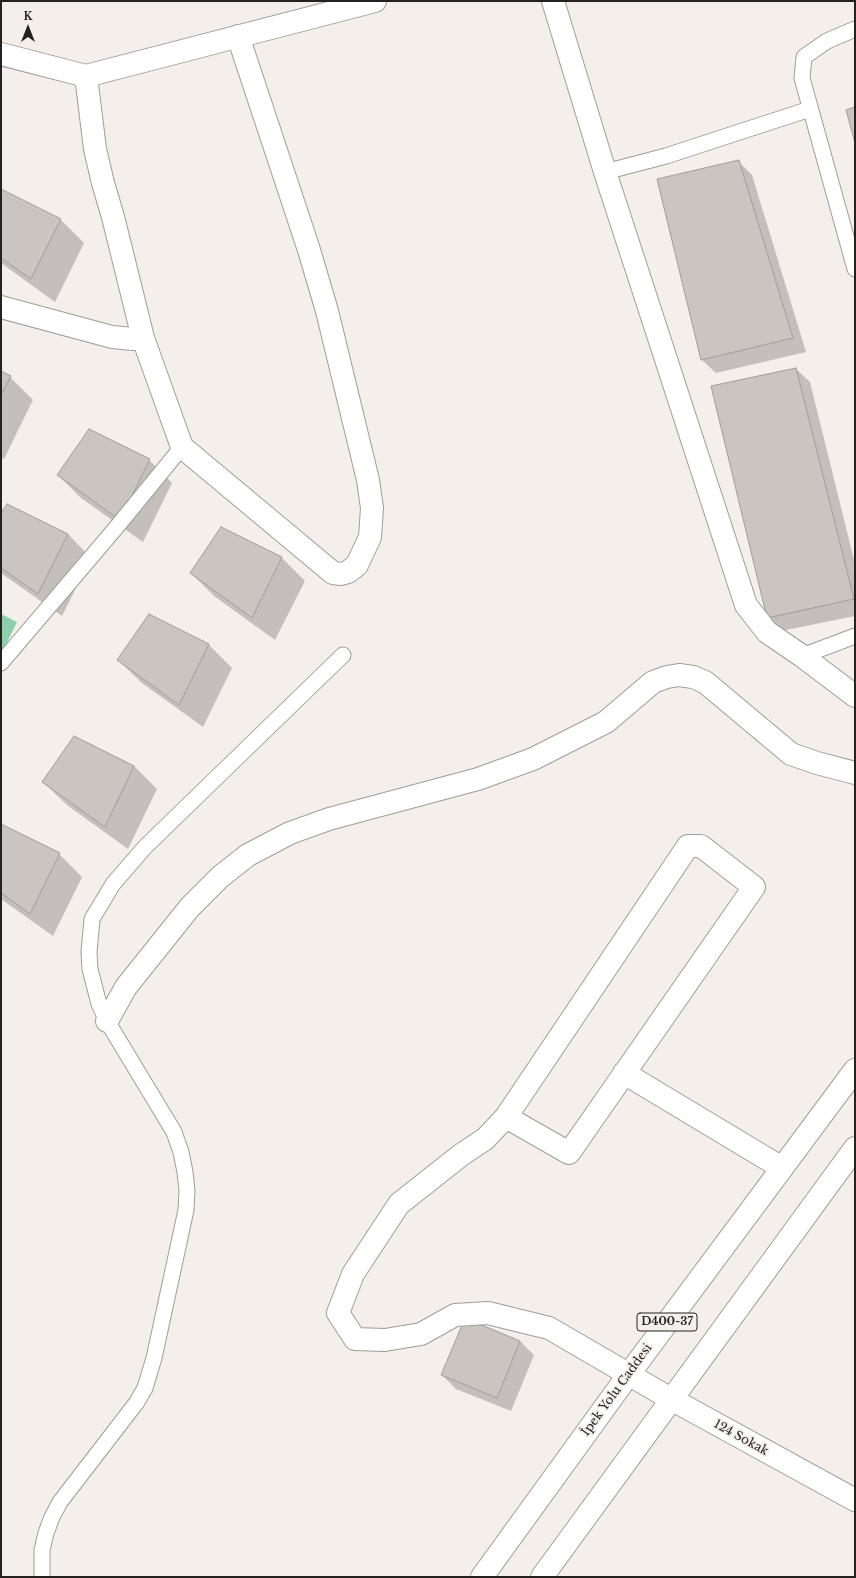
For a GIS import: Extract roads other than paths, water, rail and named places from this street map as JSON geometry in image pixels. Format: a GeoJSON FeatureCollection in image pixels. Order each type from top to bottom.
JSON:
{"type":"FeatureCollection","features":[{"type":"Feature","properties":{"kind":"main road"},"geometry":{"type":"LineString","coordinates":[[1,54],[86,76],[238,36],[308,9],[375,1]]}},
{"type":"Feature","properties":{"kind":"main road"},"geometry":{"type":"LineString","coordinates":[[553,1],[605,172],[746,605],[767,632],[855,696]]}},
{"type":"Feature","properties":{"kind":"main road"},"geometry":{"type":"LineString","coordinates":[[86,76],[95,149],[144,338],[182,447],[333,573],[341,574],[348,572],[356,565],[370,537],[372,508],[368,480],[327,311],[309,250],[238,36]]}},
{"type":"Feature","properties":{"kind":"main road"},"geometry":{"type":"LineString","coordinates":[[1,307],[112,337],[144,338]]}},
{"type":"Feature","properties":{"kind":"main road"},"geometry":{"type":"LineString","coordinates":[[107,1021],[126,988],[190,907],[220,877],[248,855],[290,833],[329,819],[478,780],[533,759],[606,722],[653,682],[667,677],[679,675],[693,677],[705,682],[791,754],[817,763],[855,773]]}},
{"type":"Feature","properties":{"kind":"main road"},"geometry":{"type":"LineString","coordinates":[[688,846],[701,846],[754,887],[568,1153],[506,1117],[688,846]]}},
{"type":"Feature","properties":{"kind":"main road","name":"İpek Yolu Caddesi"},"geometry":{"type":"LineString","coordinates":[[482,1577],[628,1374],[855,1070]]}},
{"type":"Feature","properties":{"kind":"main road"},"geometry":{"type":"LineString","coordinates":[[624,1073],[782,1168]]}},
{"type":"Feature","properties":{"kind":"main road","name":"124 Sokak"},"geometry":{"type":"LineString","coordinates":[[506,1117],[485,1139],[461,1155],[399,1204],[353,1274],[338,1313],[355,1339],[385,1340],[421,1334],[455,1315],[488,1313],[549,1328],[671,1399],[855,1500]]}},
{"type":"Feature","properties":{"kind":"main road"},"geometry":{"type":"LineString","coordinates":[[542,1577],[855,1148]]}},
{"type":"Feature","properties":{"kind":"lane"},"geometry":{"type":"LineString","coordinates":[[855,29],[827,40],[804,57],[802,78],[855,268]]}},
{"type":"Feature","properties":{"kind":"lane"},"geometry":{"type":"LineString","coordinates":[[605,172],[666,156],[810,109]]}},
{"type":"Feature","properties":{"kind":"lane"},"geometry":{"type":"LineString","coordinates":[[1,663],[110,535],[182,447]]}},
{"type":"Feature","properties":{"kind":"lane"},"geometry":{"type":"LineString","coordinates":[[802,656],[855,636]]}},
{"type":"Feature","properties":{"kind":"lane"},"geometry":{"type":"LineString","coordinates":[[42,1577],[42,1550],[46,1533],[54,1512],[60,1502],[137,1402],[144,1388],[154,1358],[156,1343],[186,1210],[186,1172],[174,1132],[107,1021],[99,1004],[90,969],[92,919],[113,884],[144,847],[343,655]]}}]}
